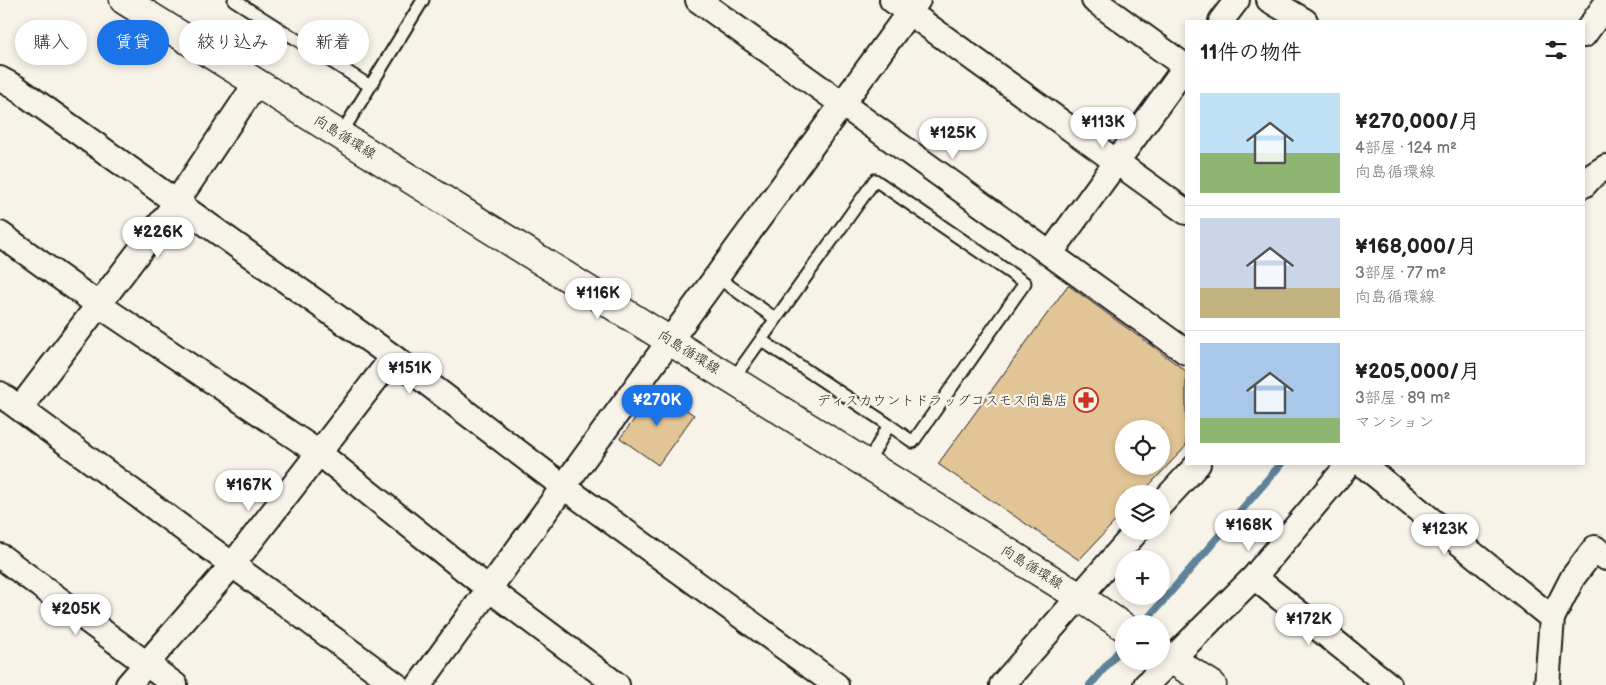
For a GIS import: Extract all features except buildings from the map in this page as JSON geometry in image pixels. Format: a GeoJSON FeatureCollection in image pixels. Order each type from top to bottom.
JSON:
{"type":"FeatureCollection","features":[{"type":"Feature","properties":{"kind":"main road","name":"向島循環線"},"geometry":{"type":"LineString","coordinates":[[124,0],[671,340],[1115,621]]}},
{"type":"Feature","properties":{"kind":"main road"},"geometry":{"type":"LineString","coordinates":[[1170,658],[1212,685]]}},
{"type":"Feature","properties":{"kind":"street"},"geometry":{"type":"LineString","coordinates":[[698,0],[1185,351]]}},
{"type":"Feature","properties":{"kind":"street"},"geometry":{"type":"LineString","coordinates":[[1094,0],[1185,66]]}},
{"type":"Feature","properties":{"kind":"street"},"geometry":{"type":"LineString","coordinates":[[1222,20],[1237,0]]}},
{"type":"Feature","properties":{"kind":"street"},"geometry":{"type":"LineString","coordinates":[[419,685],[842,104],[906,4],[1185,211]]}},
{"type":"Feature","properties":{"kind":"street"},"geometry":{"type":"LineString","coordinates":[[1585,34],[1606,4]]}},
{"type":"Feature","properties":{"kind":"street"},"geometry":{"type":"LineString","coordinates":[[1050,254],[1185,68]]}},
{"type":"Feature","properties":{"kind":"street"},"geometry":{"type":"LineString","coordinates":[[0,79],[15,87],[393,357],[564,486],[836,685]]}},
{"type":"Feature","properties":{"kind":"street"},"geometry":{"type":"LineString","coordinates":[[20,408],[176,203],[257,82]]}},
{"type":"Feature","properties":{"kind":"street"},"geometry":{"type":"LineString","coordinates":[[1585,184],[1592,176],[1606,167]]}},
{"type":"Feature","properties":{"kind":"street"},"geometry":{"type":"LineString","coordinates":[[0,234],[98,305],[319,453],[488,589],[617,685]]}},
{"type":"Feature","properties":{"kind":"street"},"geometry":{"type":"LineString","coordinates":[[128,685],[233,564],[393,357]]}},
{"type":"Feature","properties":{"kind":"street"},"geometry":{"type":"LineString","coordinates":[[0,394],[396,685]]}},
{"type":"Feature","properties":{"kind":"street"},"geometry":{"type":"LineString","coordinates":[[1170,494],[1197,465]]}},
{"type":"Feature","properties":{"kind":"street"},"geometry":{"type":"LineString","coordinates":[[1170,651],[1254,577],[1348,465]]}},
{"type":"Feature","properties":{"kind":"street"},"geometry":{"type":"LineString","coordinates":[[1363,465],[1552,618]]}},
{"type":"Feature","properties":{"kind":"street"},"geometry":{"type":"LineString","coordinates":[[1002,685],[1086,601],[1130,540]]}},
{"type":"Feature","properties":{"kind":"street"},"geometry":{"type":"LineString","coordinates":[[1547,685],[1552,618],[1574,577],[1595,548],[1606,558]]}},
{"type":"Feature","properties":{"kind":"street"},"geometry":{"type":"LineString","coordinates":[[0,556],[175,685]]}},
{"type":"Feature","properties":{"kind":"street"},"geometry":{"type":"LineString","coordinates":[[1254,577],[1389,685]]}},
{"type":"Feature","properties":{"kind":"street"},"geometry":{"type":"LineString","coordinates":[[1146,685],[1156,670]]}},
{"type":"Feature","properties":{"kind":"lane"},"geometry":{"type":"LineString","coordinates":[[234,0],[370,86]]}},
{"type":"Feature","properties":{"kind":"lane"},"geometry":{"type":"LineString","coordinates":[[341,134],[423,0]]}},
{"type":"Feature","properties":{"kind":"lane"},"geometry":{"type":"LineString","coordinates":[[733,379],[875,180],[1025,283],[913,442],[761,340]]}},
{"type":"Feature","properties":{"kind":"lane"},"geometry":{"type":"LineString","coordinates":[[717,277],[776,320]]}},
{"type":"Feature","properties":{"kind":"lane"},"geometry":{"type":"LineString","coordinates":[[867,464],[889,425]]}},
{"type":"Feature","properties":{"kind":"waterway"},"geometry":{"type":"LineString","coordinates":[[1151,615],[1280,465]]}},
{"type":"Feature","properties":{"kind":"waterway"},"geometry":{"type":"LineString","coordinates":[[1090,685],[1115,656]]}},
{"type":"Feature","properties":{"kind":"place","name":"ディスカウントドラッグコスモス向島店"},"geometry":{"type":"Point","coordinates":[1086,400]}}]}
